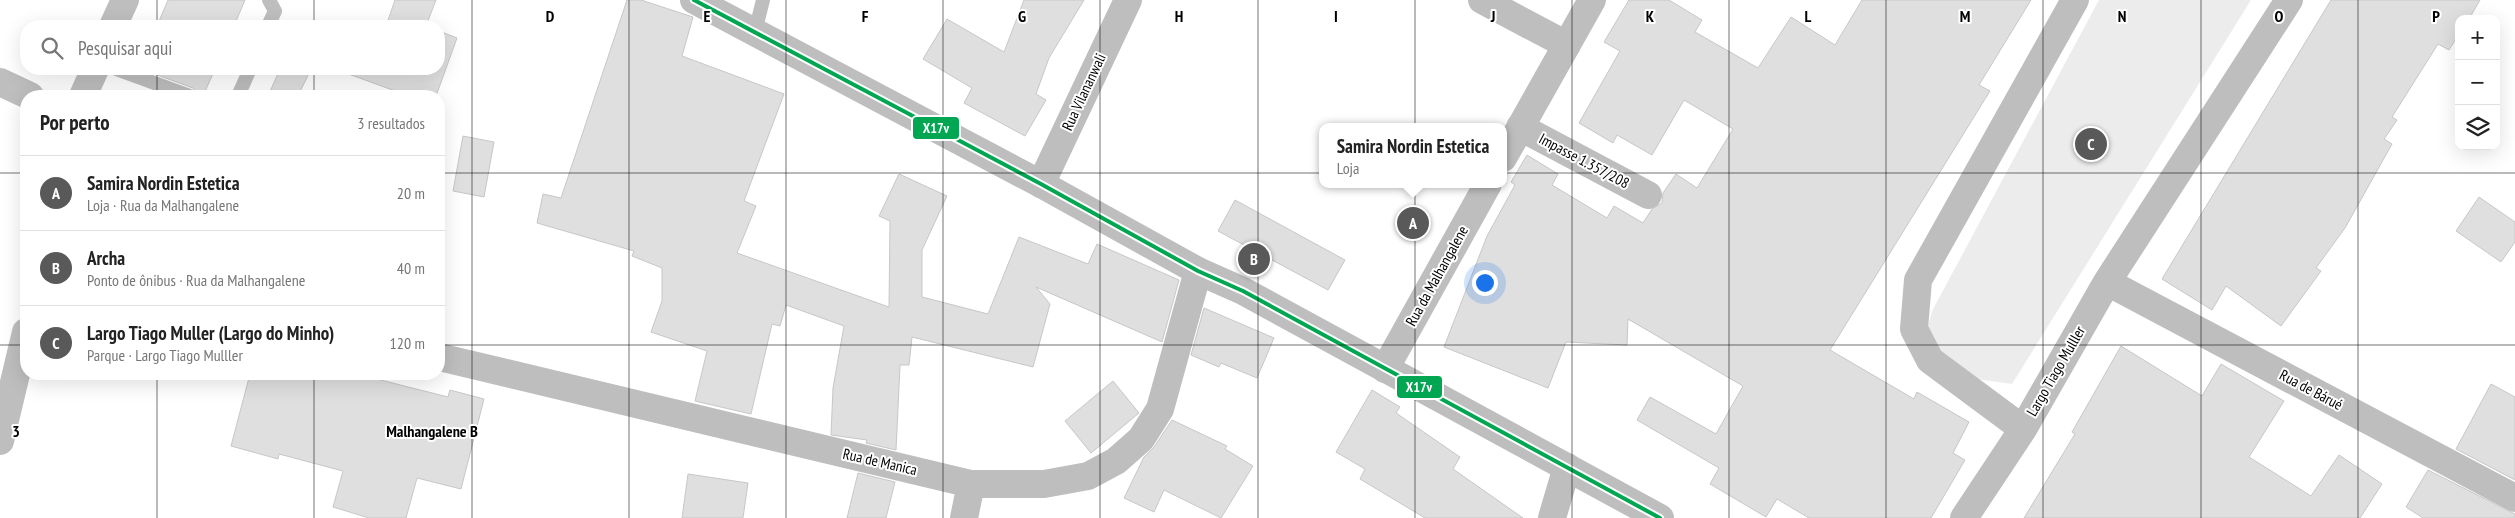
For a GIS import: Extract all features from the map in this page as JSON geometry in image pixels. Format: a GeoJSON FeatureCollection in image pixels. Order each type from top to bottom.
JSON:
{"type":"FeatureCollection","features":[{"type":"Feature","properties":{"kind":"street"},"geometry":{"type":"LineString","coordinates":[[116,20],[125,0]]}},
{"type":"Feature","properties":{"kind":"street"},"geometry":{"type":"LineString","coordinates":[[694,0],[1041,184],[1198,271],[1243,291],[1660,518]]}},
{"type":"Feature","properties":{"kind":"street","name":"Rua Vilananwali"},"geometry":{"type":"LineString","coordinates":[[1041,184],[1128,0]]}},
{"type":"Feature","properties":{"kind":"street"},"geometry":{"type":"LineString","coordinates":[[1482,0],[1567,45]]}},
{"type":"Feature","properties":{"kind":"street"},"geometry":{"type":"LineString","coordinates":[[1507,151],[1592,0]]}},
{"type":"Feature","properties":{"kind":"street","name":"Largo Tiago Mulller"},"geometry":{"type":"LineString","coordinates":[[2075,0],[1918,280],[1914,328],[1930,360],[2023,430],[2107,282],[2289,0]]}},
{"type":"Feature","properties":{"kind":"street"},"geometry":{"type":"LineString","coordinates":[[85,90],[92,75]]}},
{"type":"Feature","properties":{"kind":"street"},"geometry":{"type":"LineString","coordinates":[[0,82],[20,91]]}},
{"type":"Feature","properties":{"kind":"street","name":"Impasse 1.357/208"},"geometry":{"type":"LineString","coordinates":[[1520,127],[1648,195]]}},
{"type":"Feature","properties":{"kind":"street","name":"Rua da Malhangalene"},"geometry":{"type":"LineString","coordinates":[[1385,369],[1486,188]]}},
{"type":"Feature","properties":{"kind":"street","name":"Rua de Manica"},"geometry":{"type":"LineString","coordinates":[[445,358],[971,484],[1044,484],[1088,476],[1116,461],[1141,440],[1160,409],[1198,271]]}},
{"type":"Feature","properties":{"kind":"street","name":"Rua de Bárué"},"geometry":{"type":"LineString","coordinates":[[2107,282],[2515,498]]}},
{"type":"Feature","properties":{"kind":"street"},"geometry":{"type":"LineString","coordinates":[[0,441],[20,357]]}},
{"type":"Feature","properties":{"kind":"street"},"geometry":{"type":"LineString","coordinates":[[1964,518],[2023,430]]}},
{"type":"Feature","properties":{"kind":"street"},"geometry":{"type":"LineString","coordinates":[[1552,518],[1567,467]]}},
{"type":"Feature","properties":{"kind":"street"},"geometry":{"type":"LineString","coordinates":[[964,518],[971,484]]}},
{"type":"Feature","properties":{"kind":"lane"},"geometry":{"type":"LineString","coordinates":[[269,0],[275,10],[271,20]]}},
{"type":"Feature","properties":{"kind":"lane"},"geometry":{"type":"LineString","coordinates":[[755,32],[763,0]]}},
{"type":"Feature","properties":{"kind":"lane"},"geometry":{"type":"LineString","coordinates":[[132,75],[174,90]]}},
{"type":"Feature","properties":{"kind":"lane"},"geometry":{"type":"LineString","coordinates":[[241,90],[247,75]]}},
{"type":"Feature","properties":{"kind":"shaded area"},"geometry":{"type":"Polygon","coordinates":[[[2099,0],[2251,0],[2012,384],[1970,378],[1925,340],[1932,311],[2099,0]]]}},
{"type":"Feature","properties":{"kind":"building"},"geometry":{"type":"Polygon","coordinates":[[[168,0],[245,0],[237,20],[160,20],[168,0]]]}},
{"type":"Feature","properties":{"kind":"building"},"geometry":{"type":"Polygon","coordinates":[[[395,0],[436,0],[428,20],[388,20],[395,0]]]}},
{"type":"Feature","properties":{"kind":"building"},"geometry":{"type":"Polygon","coordinates":[[[627,0],[641,0],[693,17],[682,56],[784,94],[744,201],[756,206],[737,253],[889,307],[890,221],[879,216],[899,174],[947,196],[922,250],[922,297],[988,314],[1019,237],[1088,264],[1097,244],[1179,280],[1162,342],[1036,287],[1050,304],[1033,367],[912,337],[909,365],[900,365],[896,450],[866,443],[867,440],[831,435],[833,388],[844,326],[786,305],[780,326],[772,324],[751,414],[695,401],[707,351],[651,332],[662,301],[662,268],[632,256],[634,251],[537,223],[543,194],[561,198],[627,0]]]}},
{"type":"Feature","properties":{"kind":"building"},"geometry":{"type":"Polygon","coordinates":[[[1024,0],[1084,0],[1049,58],[1036,94],[1046,100],[1025,136],[964,103],[972,88],[923,59],[947,19],[1004,52],[1024,0]]]}},
{"type":"Feature","properties":{"kind":"building"},"geometry":{"type":"Polygon","coordinates":[[[1629,0],[1669,0],[1702,20],[1695,32],[1758,68],[1791,17],[1835,45],[1862,0],[2031,0],[1979,85],[1990,91],[1830,350],[1914,399],[1917,392],[1969,422],[1953,453],[1965,460],[1931,518],[1809,518],[1777,499],[1766,517],[1710,484],[1719,468],[1637,420],[1650,397],[1716,434],[1743,386],[1628,319],[1627,345],[1566,342],[1548,388],[1444,347],[1487,236],[1515,185],[1511,182],[1527,155],[1558,174],[1552,185],[1607,218],[1614,206],[1643,223],[1652,209],[1662,203],[1663,193],[1676,174],[1697,188],[1733,129],[1684,100],[1652,155],[1617,135],[1613,143],[1579,123],[1620,51],[1604,42],[1629,0]]]}},
{"type":"Feature","properties":{"kind":"building"},"geometry":{"type":"Polygon","coordinates":[[[2331,0],[2480,0],[2471,15],[2455,15],[2455,40],[2449,50],[2438,44],[2392,117],[2397,120],[2384,139],[2392,144],[2345,228],[2316,268],[2321,271],[2281,326],[2226,286],[2212,310],[2162,279],[2331,0]]]}},
{"type":"Feature","properties":{"kind":"building"},"geometry":{"type":"Polygon","coordinates":[[[445,33],[457,38],[445,71],[445,33]]]}},
{"type":"Feature","properties":{"kind":"building"},"geometry":{"type":"Polygon","coordinates":[[[157,75],[212,75],[206,90],[195,90],[157,75]]]}},
{"type":"Feature","properties":{"kind":"building"},"geometry":{"type":"Polygon","coordinates":[[[277,75],[308,75],[301,90],[271,90],[277,75]]]}},
{"type":"Feature","properties":{"kind":"building"},"geometry":{"type":"Polygon","coordinates":[[[351,75],[444,75],[438,90],[392,90],[351,75]]]}},
{"type":"Feature","properties":{"kind":"building"},"geometry":{"type":"Polygon","coordinates":[[[463,136],[494,142],[484,197],[453,191],[463,136]]]}},
{"type":"Feature","properties":{"kind":"building"},"geometry":{"type":"Polygon","coordinates":[[[2479,197],[2515,222],[2515,242],[2501,262],[2456,231],[2479,197]]]}},
{"type":"Feature","properties":{"kind":"building"},"geometry":{"type":"Polygon","coordinates":[[[1235,200],[1345,260],[1328,290],[1218,231],[1235,200]]]}},
{"type":"Feature","properties":{"kind":"building"},"geometry":{"type":"Polygon","coordinates":[[[1204,308],[1274,338],[1257,378],[1221,363],[1219,367],[1191,355],[1204,308]]]}},
{"type":"Feature","properties":{"kind":"building"},"geometry":{"type":"Polygon","coordinates":[[[2121,346],[2202,396],[2221,364],[2284,401],[2249,457],[2311,496],[2339,455],[2382,484],[2360,518],[2024,518],[2075,434],[2072,432],[2121,346]]]}},
{"type":"Feature","properties":{"kind":"building"},"geometry":{"type":"Polygon","coordinates":[[[248,380],[381,380],[448,397],[450,390],[484,399],[461,489],[417,478],[406,518],[369,518],[333,507],[343,471],[279,454],[278,459],[231,446],[248,380]]]}},
{"type":"Feature","properties":{"kind":"building"},"geometry":{"type":"Polygon","coordinates":[[[1113,381],[1139,413],[1091,453],[1065,421],[1113,381]]]}},
{"type":"Feature","properties":{"kind":"building"},"geometry":{"type":"Polygon","coordinates":[[[2491,384],[2515,397],[2515,480],[2456,449],[2491,384]]]}},
{"type":"Feature","properties":{"kind":"building"},"geometry":{"type":"Polygon","coordinates":[[[1372,390],[1400,407],[1396,413],[1460,457],[1453,469],[1523,518],[1425,518],[1360,479],[1365,469],[1336,452],[1372,390]]]}},
{"type":"Feature","properties":{"kind":"building"},"geometry":{"type":"Polygon","coordinates":[[[1172,420],[1227,446],[1225,449],[1253,466],[1221,518],[1164,490],[1154,512],[1124,498],[1144,457],[1154,447],[1172,420]]]}},
{"type":"Feature","properties":{"kind":"building"},"geometry":{"type":"Polygon","coordinates":[[[2428,470],[2515,514],[2515,518],[2423,518],[2406,507],[2428,470]]]}},
{"type":"Feature","properties":{"kind":"building"},"geometry":{"type":"Polygon","coordinates":[[[858,473],[895,482],[886,518],[847,518],[858,473]]]}},
{"type":"Feature","properties":{"kind":"building"},"geometry":{"type":"Polygon","coordinates":[[[688,474],[748,483],[743,518],[682,518],[688,474]]]}},
{"type":"Feature","properties":{"kind":"transit line","name":"X17v"},"geometry":{"type":"LineString","coordinates":[[694,0],[1041,184],[1198,271],[1243,291],[1660,518]]}},
{"type":"Feature","properties":{"kind":"place","name":"Largo Tiago Muller (Largo do Minho)"},"geometry":{"type":"Point","coordinates":[2091,144]}},
{"type":"Feature","properties":{"kind":"place","name":"Samira Nordin Estetica"},"geometry":{"type":"Point","coordinates":[1413,223]}},
{"type":"Feature","properties":{"kind":"place","name":"Archa"},"geometry":{"type":"Point","coordinates":[1254,259]}},
{"type":"Feature","properties":{"kind":"district","name":"Malhangalene B"},"geometry":{"type":"Point","coordinates":[432,431]}}]}
